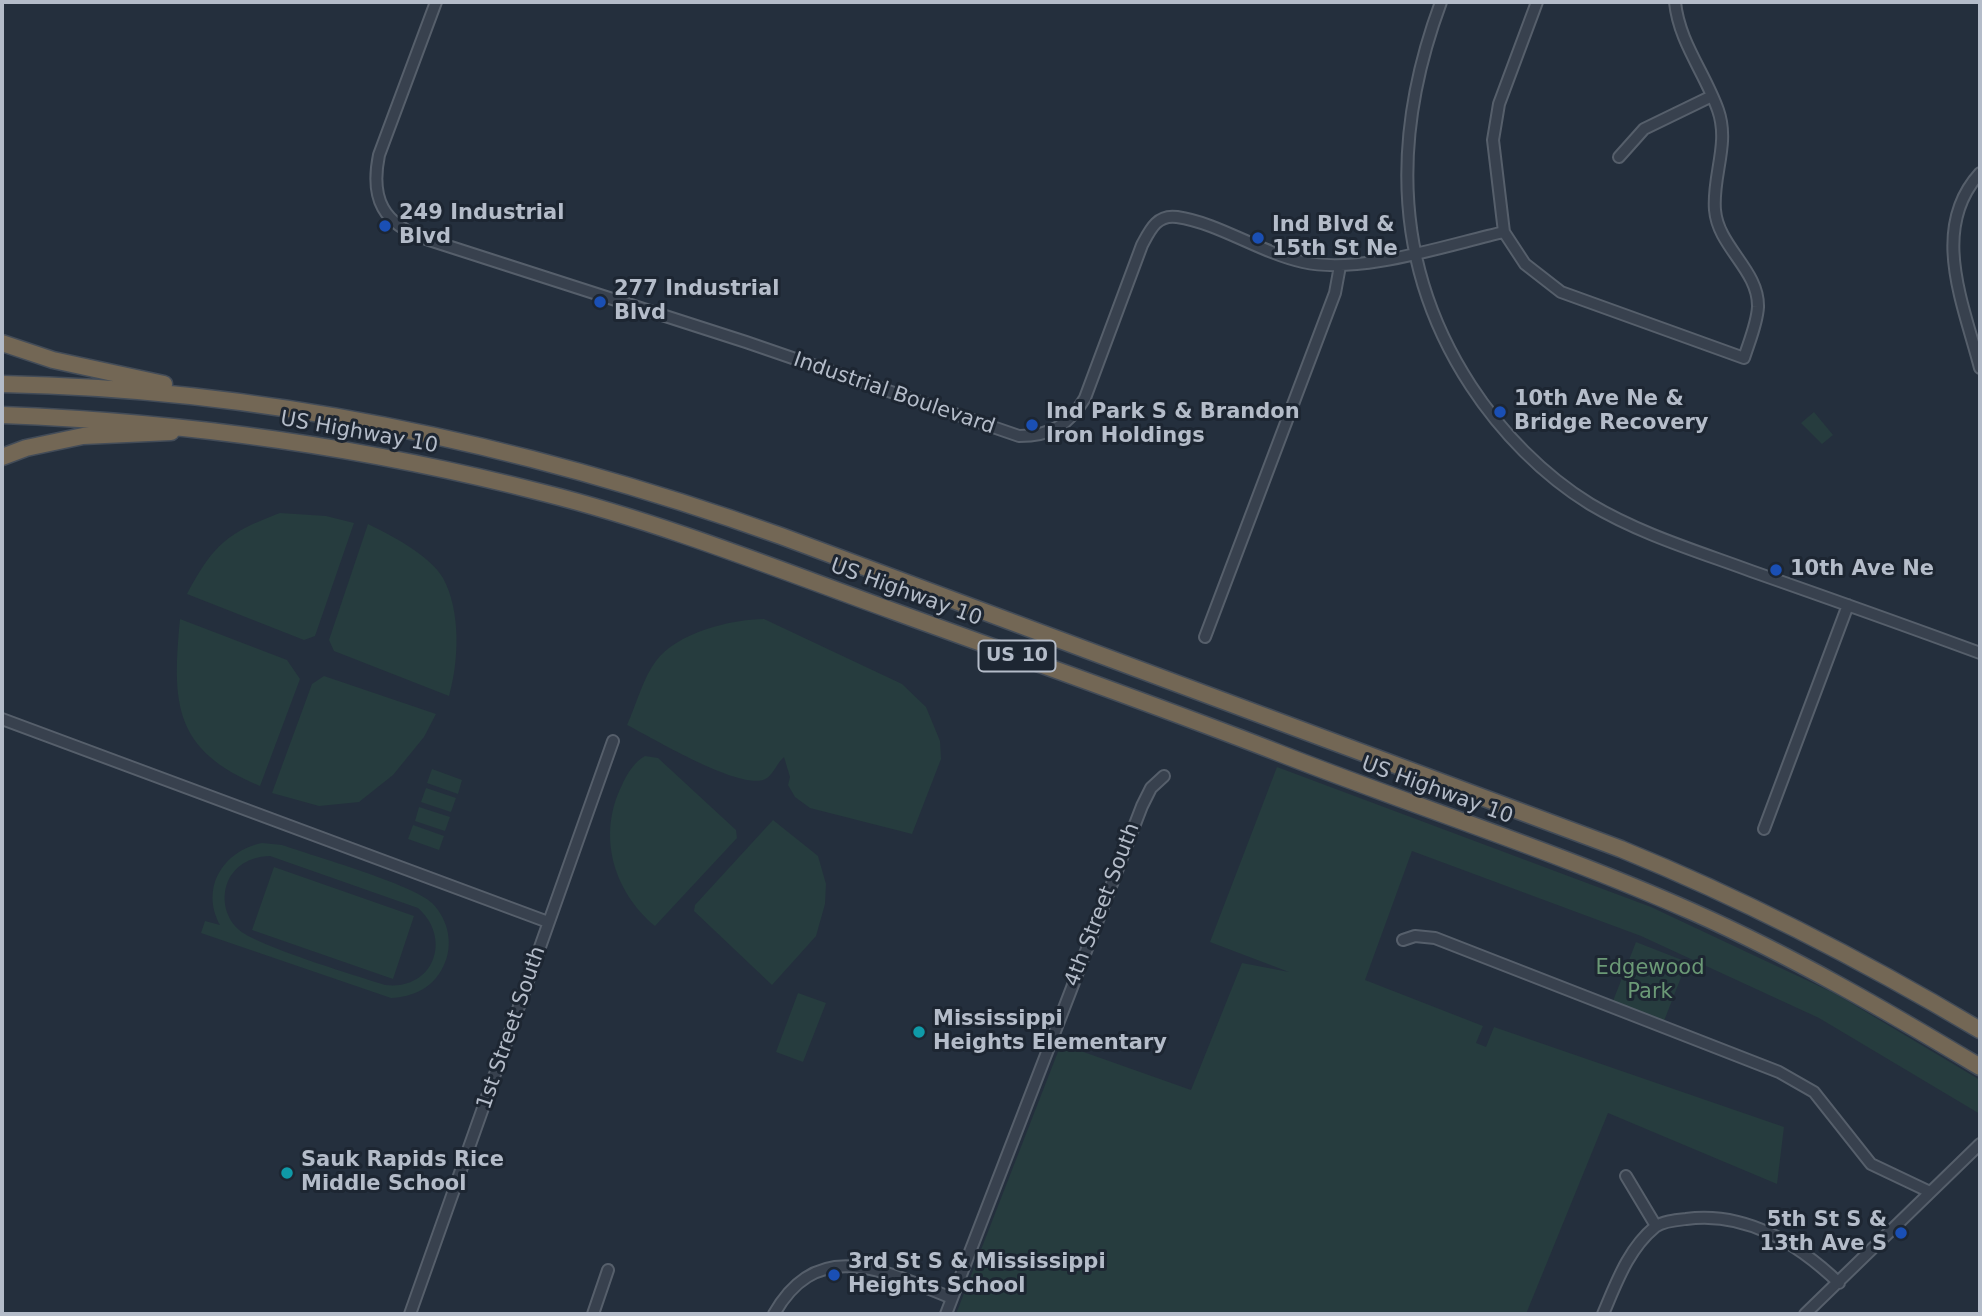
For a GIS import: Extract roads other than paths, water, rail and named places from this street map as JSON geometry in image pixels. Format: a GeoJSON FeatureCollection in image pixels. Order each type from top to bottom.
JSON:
{"type":"FeatureCollection","features":[{"type":"Feature","properties":{"kind":"highway"},"geometry":{"type":"LineString","coordinates":[[2,343],[105,373],[266,404]]}},
{"type":"Feature","properties":{"kind":"highway","name":"US Highway 10"},"geometry":{"type":"LineString","coordinates":[[2,384],[137,391],[266,404],[402,428],[535,458],[741,522],[1674,870],[1826,942],[1980,1030]]}},
{"type":"Feature","properties":{"kind":"highway","name":"US Highway 10"},"geometry":{"type":"LineString","coordinates":[[2,415],[191,427],[349,450],[454,471],[584,504],[709,543],[1180,715],[1618,880],[1730,929],[1810,970],[1980,1067]]}},
{"type":"Feature","properties":{"kind":"highway"},"geometry":{"type":"LineString","coordinates":[[2,457],[26,448],[83,436],[164,434],[191,427]]}},
{"type":"Feature","properties":{"kind":"street","name":"Industrial Boulevard"},"geometry":{"type":"LineString","coordinates":[[436,2],[379,155],[375,174],[376,192],[383,209],[395,224],[426,239],[844,374],[1003,432],[1035,436],[1051,433],[1064,425],[1077,411],[1085,398],[1142,245],[1157,222],[1166,216],[1187,219],[1303,262],[1340,266],[1504,232]]}},
{"type":"Feature","properties":{"kind":"street"},"geometry":{"type":"LineString","coordinates":[[1441,2],[1412,97],[1408,135],[1408,209],[1413,253],[1436,323],[1480,400],[1517,443],[1565,486],[1597,508],[1646,531],[1980,653]]}},
{"type":"Feature","properties":{"kind":"street"},"geometry":{"type":"LineString","coordinates":[[1537,2],[1499,104],[1493,140],[1504,232],[1525,264],[1561,292],[1744,358],[1758,306],[1755,287],[1720,232],[1715,213],[1714,191],[1723,130],[1712,96],[1677,24],[1675,2]]}},
{"type":"Feature","properties":{"kind":"street"},"geometry":{"type":"LineString","coordinates":[[1619,157],[1644,129],[1712,96]]}},
{"type":"Feature","properties":{"kind":"street"},"geometry":{"type":"LineString","coordinates":[[1980,173],[1969,186],[1956,211],[1952,240],[1955,266],[1980,368]]}},
{"type":"Feature","properties":{"kind":"street"},"geometry":{"type":"LineString","coordinates":[[1205,637],[1335,293],[1340,266]]}},
{"type":"Feature","properties":{"kind":"street"},"geometry":{"type":"LineString","coordinates":[[1764,829],[1848,605]]}},
{"type":"Feature","properties":{"kind":"street"},"geometry":{"type":"LineString","coordinates":[[2,719],[548,922]]}},
{"type":"Feature","properties":{"kind":"street","name":"1st Street South"},"geometry":{"type":"LineString","coordinates":[[411,1314],[613,741]]}},
{"type":"Feature","properties":{"kind":"street","name":"4th Street South"},"geometry":{"type":"LineString","coordinates":[[946,1314],[1142,806],[1151,788],[1164,776]]}},
{"type":"Feature","properties":{"kind":"street"},"geometry":{"type":"LineString","coordinates":[[1403,940],[1415,936],[1435,938],[1779,1072],[1814,1092],[1871,1164],[1930,1192]]}},
{"type":"Feature","properties":{"kind":"street"},"geometry":{"type":"LineString","coordinates":[[1805,1314],[1980,1144]]}},
{"type":"Feature","properties":{"kind":"street"},"geometry":{"type":"LineString","coordinates":[[1626,1176],[1656,1226]]}},
{"type":"Feature","properties":{"kind":"street"},"geometry":{"type":"LineString","coordinates":[[1603,1314],[1620,1274],[1634,1251],[1656,1226],[1701,1218],[1745,1223],[1793,1245],[1839,1283]]}},
{"type":"Feature","properties":{"kind":"street"},"geometry":{"type":"LineString","coordinates":[[774,1314],[790,1291],[801,1281],[834,1266],[858,1265],[953,1298]]}},
{"type":"Feature","properties":{"kind":"street"},"geometry":{"type":"LineString","coordinates":[[593,1314],[608,1270]]}},
{"type":"Feature","properties":{"kind":"place","name":"249 Industrial Blvd"},"geometry":{"type":"Point","coordinates":[385,226]}},
{"type":"Feature","properties":{"kind":"place","name":"Ind Blvd & 15th St Ne"},"geometry":{"type":"Point","coordinates":[1258,238]}},
{"type":"Feature","properties":{"kind":"place","name":"277 Industrial Blvd"},"geometry":{"type":"Point","coordinates":[600,302]}},
{"type":"Feature","properties":{"kind":"place","name":"10th Ave Ne & Bridge Recovery"},"geometry":{"type":"Point","coordinates":[1500,412]}},
{"type":"Feature","properties":{"kind":"place","name":"Ind Park S & Brandon Iron Holdings"},"geometry":{"type":"Point","coordinates":[1032,425]}},
{"type":"Feature","properties":{"kind":"place","name":"10th Ave Ne"},"geometry":{"type":"Point","coordinates":[1776,570]}},
{"type":"Feature","properties":{"kind":"place","name":"Mississippi Heights Elementary"},"geometry":{"type":"Point","coordinates":[919,1032]}},
{"type":"Feature","properties":{"kind":"place","name":"Sauk Rapids Rice Middle School"},"geometry":{"type":"Point","coordinates":[287,1173]}},
{"type":"Feature","properties":{"kind":"place","name":"5th St S & 13th Ave S"},"geometry":{"type":"Point","coordinates":[1901,1233]}},
{"type":"Feature","properties":{"kind":"place","name":"3rd St S & Mississippi Heights School"},"geometry":{"type":"Point","coordinates":[834,1275]}},
{"type":"Feature","properties":{"kind":"park label","name":"Edgewood Park"},"geometry":{"type":"Point","coordinates":[1650,981]}}]}
